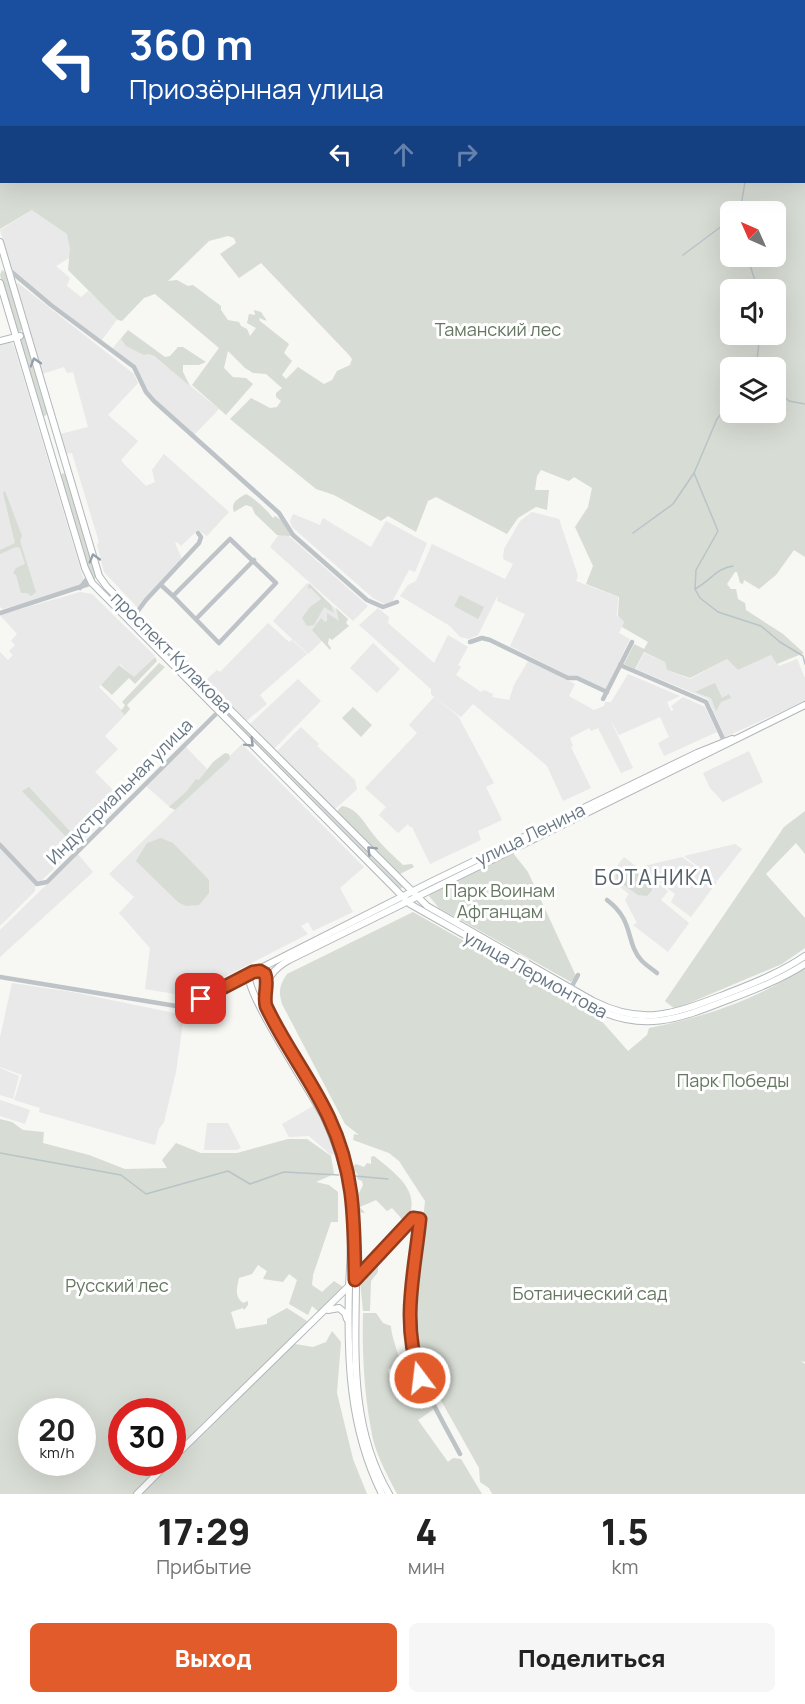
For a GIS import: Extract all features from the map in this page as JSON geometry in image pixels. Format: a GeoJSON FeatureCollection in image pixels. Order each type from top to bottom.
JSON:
{"type":"FeatureCollection","features":[{"type":"Feature","properties":{"kind":"main road","name":"проспект Кулакова"},"geometry":{"type":"LineString","coordinates":[[0,242],[101,579],[135,617],[414,894]]}},
{"type":"Feature","properties":{"kind":"main road"},"geometry":{"type":"LineString","coordinates":[[0,268],[8,269]]}},
{"type":"Feature","properties":{"kind":"main road","name":"проспект Кулакова"},"geometry":{"type":"LineString","coordinates":[[0,283],[89,585],[219,711],[405,899]]}},
{"type":"Feature","properties":{"kind":"main road"},"geometry":{"type":"LineString","coordinates":[[0,341],[27,334]]}},
{"type":"Feature","properties":{"kind":"main road"},"geometry":{"type":"LineString","coordinates":[[41,422],[52,418]]}},
{"type":"Feature","properties":{"kind":"main road"},"geometry":{"type":"LineString","coordinates":[[57,473],[68,470]]}},
{"type":"Feature","properties":{"kind":"main road"},"geometry":{"type":"LineString","coordinates":[[89,585],[101,579]]}},
{"type":"Feature","properties":{"kind":"main road","name":"улица Ленина"},"geometry":{"type":"LineString","coordinates":[[266,983],[279,967],[289,960],[414,894],[805,705]]}},
{"type":"Feature","properties":{"kind":"main road","name":"улица Лермонтова"},"geometry":{"type":"LineString","coordinates":[[414,894],[432,910],[600,1012],[623,1020],[645,1023],[669,1021],[693,1014],[771,983],[805,964]]}},
{"type":"Feature","properties":{"kind":"main road","name":"улица Ленина"},"geometry":{"type":"LineString","coordinates":[[254,972],[405,899]]}},
{"type":"Feature","properties":{"kind":"main road","name":"улица Лермонтова"},"geometry":{"type":"LineString","coordinates":[[405,899],[614,1011],[645,1016],[668,1015],[769,977],[805,956]]}},
{"type":"Feature","properties":{"kind":"main road"},"geometry":{"type":"LineString","coordinates":[[382,1494],[365,1455],[357,1428],[351,1392],[350,1349],[352,1283],[355,1216],[351,1184],[339,1142],[329,1118],[269,1013],[264,999],[265,974],[254,972],[250,985],[324,1118],[337,1149],[348,1193],[352,1283],[355,1350],[359,1410],[368,1446],[389,1494]]}},
{"type":"Feature","properties":{"kind":"main road"},"geometry":{"type":"LineString","coordinates":[[250,985],[260,989],[266,983]]}},
{"type":"Feature","properties":{"kind":"main road"},"geometry":{"type":"LineString","coordinates":[[186,1446],[352,1283]]}},
{"type":"Feature","properties":{"kind":"main road"},"geometry":{"type":"LineString","coordinates":[[318,1318],[331,1309],[339,1308],[344,1312],[347,1318],[350,1349]]}},
{"type":"Feature","properties":{"kind":"main road"},"geometry":{"type":"LineString","coordinates":[[137,1494],[155,1476]]}},
{"type":"Feature","properties":{"kind":"street"},"geometry":{"type":"LineString","coordinates":[[8,269],[51,305],[134,367],[146,392],[154,401],[279,513],[293,535],[367,600],[383,607],[397,602]]}},
{"type":"Feature","properties":{"kind":"street"},"geometry":{"type":"LineString","coordinates":[[129,623],[146,600],[199,543],[201,537],[198,533]]}},
{"type":"Feature","properties":{"kind":"street"},"geometry":{"type":"LineString","coordinates":[[161,585],[173,597],[196,619],[219,642],[276,583],[230,539],[173,597]]}},
{"type":"Feature","properties":{"kind":"street"},"geometry":{"type":"LineString","coordinates":[[196,619],[254,560]]}},
{"type":"Feature","properties":{"kind":"street"},"geometry":{"type":"LineString","coordinates":[[0,613],[89,585]]}},
{"type":"Feature","properties":{"kind":"street"},"geometry":{"type":"LineString","coordinates":[[470,642],[486,638],[568,678],[577,678],[607,692]]}},
{"type":"Feature","properties":{"kind":"street"},"geometry":{"type":"LineString","coordinates":[[603,699],[632,642]]}},
{"type":"Feature","properties":{"kind":"street"},"geometry":{"type":"LineString","coordinates":[[620,665],[706,702],[725,743]]}},
{"type":"Feature","properties":{"kind":"street","name":"Индустриальная улица"},"geometry":{"type":"LineString","coordinates":[[0,845],[37,884],[47,882],[219,711]]}},
{"type":"Feature","properties":{"kind":"street"},"geometry":{"type":"LineString","coordinates":[[607,900],[616,907],[627,922],[641,960],[657,973]]}},
{"type":"Feature","properties":{"kind":"street","name":"улица Ленина"},"geometry":{"type":"LineString","coordinates":[[0,977],[176,1006],[190,1004],[254,972]]}},
{"type":"Feature","properties":{"kind":"street"},"geometry":{"type":"LineString","coordinates":[[571,988],[578,975]]}},
{"type":"Feature","properties":{"kind":"street","name":"улица Ленина"},"geometry":{"type":"LineString","coordinates":[[225,987],[239,982],[250,985]]}},
{"type":"Feature","properties":{"kind":"street"},"geometry":{"type":"LineString","coordinates":[[352,1283],[413,1218],[420,1219],[408,1315],[411,1344],[420,1378],[460,1454]]}},
{"type":"Feature","properties":{"kind":"shaded area"},"geometry":{"type":"Polygon","coordinates":[[[34,209],[72,232],[79,252],[56,266],[70,278],[67,286],[81,297],[88,291],[119,317],[101,341],[12,271],[0,230],[34,209]]]}},
{"type":"Feature","properties":{"kind":"shaded area"},"geometry":{"type":"Polygon","coordinates":[[[18,283],[134,374],[138,383],[108,415],[138,441],[121,460],[124,464],[146,486],[155,482],[152,470],[164,454],[229,512],[207,536],[198,530],[181,546],[175,543],[182,559],[139,609],[104,572],[97,545],[99,542],[72,453],[65,454],[60,434],[88,427],[73,372],[67,373],[64,367],[42,374],[16,286],[18,283]]]}},
{"type":"Feature","properties":{"kind":"shaded area"},"geometry":{"type":"Polygon","coordinates":[[[125,333],[219,409],[194,435],[148,392],[138,371],[112,349],[125,333]]]}},
{"type":"Feature","properties":{"kind":"shaded area"},"geometry":{"type":"Polygon","coordinates":[[[10,341],[14,346],[84,581],[77,588],[3,609],[0,607],[0,344],[10,341]]]}},
{"type":"Feature","properties":{"kind":"shaded area"},"geometry":{"type":"Polygon","coordinates":[[[532,512],[559,519],[578,576],[576,581],[618,597],[617,616],[624,622],[619,633],[630,639],[606,689],[578,676],[569,676],[510,646],[525,614],[497,601],[498,595],[478,635],[469,639],[460,637],[450,626],[400,596],[408,585],[416,581],[432,544],[505,579],[513,564],[503,559],[504,549],[520,521],[532,512]]]}},
{"type":"Feature","properties":{"kind":"shaded area"},"geometry":{"type":"Polygon","coordinates":[[[293,514],[320,525],[323,518],[371,547],[386,521],[427,543],[415,572],[409,570],[392,602],[384,604],[373,598],[292,527],[290,521],[293,514]]]}},
{"type":"Feature","properties":{"kind":"shaded area"},"geometry":{"type":"Polygon","coordinates":[[[282,530],[368,606],[353,621],[270,547],[282,530]]]}},
{"type":"Feature","properties":{"kind":"shaded area"},"geometry":{"type":"Polygon","coordinates":[[[307,583],[346,618],[308,654],[273,621],[307,583]]]}},
{"type":"Feature","properties":{"kind":"shaded area"},"geometry":{"type":"Polygon","coordinates":[[[80,592],[92,594],[155,656],[134,678],[120,664],[99,687],[126,714],[105,736],[118,749],[95,772],[116,793],[105,807],[111,813],[35,887],[35,891],[0,926],[0,652],[8,660],[13,655],[9,651],[15,645],[11,641],[17,634],[0,615],[80,592]]]}},
{"type":"Feature","properties":{"kind":"shaded area"},"geometry":{"type":"Polygon","coordinates":[[[378,608],[389,617],[388,623],[434,663],[448,635],[468,647],[458,665],[461,667],[456,675],[481,692],[484,690],[493,694],[492,697],[509,700],[514,685],[528,661],[575,684],[569,696],[594,710],[604,706],[605,702],[611,702],[628,674],[680,696],[667,702],[671,711],[674,710],[671,706],[683,697],[705,707],[717,732],[664,756],[658,743],[669,737],[660,717],[619,735],[610,719],[633,768],[621,773],[598,728],[591,731],[589,728],[570,738],[573,746],[571,747],[591,788],[563,801],[547,766],[532,753],[473,704],[461,717],[434,697],[431,689],[359,625],[378,608]]]}},
{"type":"Feature","properties":{"kind":"shaded area"},"geometry":{"type":"Polygon","coordinates":[[[268,623],[289,642],[292,640],[307,654],[260,695],[267,704],[245,722],[204,682],[217,670],[220,672],[268,623]]]}},
{"type":"Feature","properties":{"kind":"shaded area"},"geometry":{"type":"Polygon","coordinates":[[[373,643],[400,669],[377,693],[350,668],[373,643]]]}},
{"type":"Feature","properties":{"kind":"shaded area"},"geometry":{"type":"Polygon","coordinates":[[[644,653],[665,662],[667,670],[690,679],[727,659],[738,670],[771,655],[779,666],[797,659],[805,678],[805,701],[725,737],[708,699],[636,669],[644,653]]]}},
{"type":"Feature","properties":{"kind":"shaded area"},"geometry":{"type":"Polygon","coordinates":[[[298,679],[321,701],[273,750],[249,725],[298,679]]]}},
{"type":"Feature","properties":{"kind":"shaded area"},"geometry":{"type":"Polygon","coordinates":[[[434,697],[458,716],[494,783],[486,787],[502,820],[478,831],[481,840],[430,864],[412,827],[408,824],[398,833],[379,815],[386,807],[365,788],[417,733],[409,725],[434,697]]]}},
{"type":"Feature","properties":{"kind":"shaded area"},"geometry":{"type":"Polygon","coordinates":[[[301,727],[319,744],[317,746],[355,780],[357,789],[333,811],[275,753],[301,727]]]}},
{"type":"Feature","properties":{"kind":"shaded area"},"geometry":{"type":"Polygon","coordinates":[[[242,744],[364,867],[340,888],[353,912],[313,931],[308,922],[301,926],[308,934],[187,996],[145,989],[150,948],[119,913],[134,897],[109,874],[242,744]]]}},
{"type":"Feature","properties":{"kind":"shaded area"},"geometry":{"type":"Polygon","coordinates":[[[185,746],[209,771],[171,808],[146,786],[185,746]]]}},
{"type":"Feature","properties":{"kind":"shaded area"},"geometry":{"type":"Polygon","coordinates":[[[749,751],[763,782],[723,802],[710,788],[703,773],[749,751]]]}},
{"type":"Feature","properties":{"kind":"shaded area"},"geometry":{"type":"Polygon","coordinates":[[[735,844],[742,849],[717,881],[684,856],[735,844]]]}},
{"type":"Feature","properties":{"kind":"shaded area"},"geometry":{"type":"Polygon","coordinates":[[[78,854],[93,872],[0,957],[0,930],[78,854]]]}},
{"type":"Feature","properties":{"kind":"shaded area"},"geometry":{"type":"Polygon","coordinates":[[[624,857],[668,891],[661,900],[689,923],[668,952],[633,925],[637,923],[625,900],[629,894],[608,878],[624,857]]]}},
{"type":"Feature","properties":{"kind":"shaded area"},"geometry":{"type":"Polygon","coordinates":[[[682,857],[717,882],[691,917],[671,902],[675,894],[644,870],[644,866],[682,857]]]}},
{"type":"Feature","properties":{"kind":"shaded area"},"geometry":{"type":"Polygon","coordinates":[[[12,983],[72,992],[184,1015],[176,1072],[164,1122],[159,1129],[155,1145],[39,1112],[40,1108],[14,1100],[22,1075],[0,1067],[0,1037],[12,983]]]}},
{"type":"Feature","properties":{"kind":"shaded area"},"geometry":{"type":"Polygon","coordinates":[[[0,1068],[19,1076],[13,1099],[0,1095],[0,1068]]]}},
{"type":"Feature","properties":{"kind":"shaded area"},"geometry":{"type":"Polygon","coordinates":[[[0,1100],[30,1110],[25,1124],[0,1116],[0,1100]]]}},
{"type":"Feature","properties":{"kind":"shaded area"},"geometry":{"type":"Polygon","coordinates":[[[315,1105],[336,1153],[331,1155],[309,1136],[289,1137],[282,1124],[315,1105]]]}},
{"type":"Feature","properties":{"kind":"shaded area"},"geometry":{"type":"Polygon","coordinates":[[[207,1123],[228,1123],[241,1148],[204,1150],[207,1123]]]}},
{"type":"Feature","properties":{"kind":"green space","name":"Таманский лес"},"geometry":{"type":"Polygon","coordinates":[[[0,183],[805,183],[805,557],[794,550],[776,575],[759,589],[744,580],[743,584],[740,583],[737,572],[727,584],[731,589],[736,589],[738,599],[745,603],[746,610],[783,634],[804,653],[777,664],[771,655],[738,670],[727,659],[690,678],[667,670],[665,662],[644,652],[635,669],[624,664],[634,644],[644,649],[648,642],[622,627],[624,622],[618,616],[619,597],[586,584],[593,566],[575,527],[588,507],[592,488],[574,477],[569,481],[541,470],[537,476],[535,490],[549,490],[547,510],[536,507],[518,518],[507,534],[436,497],[428,501],[416,532],[388,516],[381,521],[334,495],[316,489],[230,419],[251,398],[270,408],[277,407],[281,401],[276,397],[276,393],[282,388],[266,374],[253,373],[245,368],[228,351],[224,368],[233,377],[246,378],[253,384],[226,415],[192,385],[219,348],[155,294],[144,298],[122,321],[118,320],[68,270],[70,249],[67,234],[32,210],[0,229],[0,183]],[[228,236],[209,241],[168,281],[177,280],[188,286],[193,285],[221,306],[228,320],[239,322],[247,329],[250,336],[256,328],[247,323],[249,314],[255,315],[254,310],[261,312],[267,321],[259,318],[260,321],[289,344],[284,353],[292,361],[282,375],[286,379],[298,367],[324,384],[332,380],[337,371],[350,365],[352,359],[261,263],[239,278],[220,254],[236,243],[234,238],[228,236]]]}},
{"type":"Feature","properties":{"kind":"green space"},"geometry":{"type":"Polygon","coordinates":[[[2,270],[6,273],[23,328],[20,332],[16,330],[0,275],[2,270]]]}},
{"type":"Feature","properties":{"kind":"green space"},"geometry":{"type":"Polygon","coordinates":[[[128,330],[165,357],[170,356],[178,347],[183,347],[206,362],[199,365],[183,365],[183,372],[190,386],[154,356],[144,355],[126,346],[121,339],[128,330]]]}},
{"type":"Feature","properties":{"kind":"green space"},"geometry":{"type":"Polygon","coordinates":[[[24,338],[27,340],[48,413],[45,416],[42,415],[20,341],[24,338]]]}},
{"type":"Feature","properties":{"kind":"green space"},"geometry":{"type":"Polygon","coordinates":[[[63,473],[66,475],[97,575],[94,580],[91,577],[60,476],[63,473]]]}},
{"type":"Feature","properties":{"kind":"green space"},"geometry":{"type":"Polygon","coordinates":[[[5,491],[22,536],[20,541],[36,592],[31,596],[21,593],[16,575],[13,573],[16,568],[25,564],[20,548],[16,547],[0,554],[0,550],[15,543],[3,493],[5,491]]]}},
{"type":"Feature","properties":{"kind":"green space"},"geometry":{"type":"Polygon","coordinates":[[[246,494],[260,504],[273,518],[275,516],[281,520],[291,536],[277,535],[255,514],[252,507],[246,505],[234,512],[234,503],[246,494]]]}},
{"type":"Feature","properties":{"kind":"green space"},"geometry":{"type":"Polygon","coordinates":[[[309,583],[331,605],[334,613],[324,607],[314,625],[307,626],[302,618],[310,607],[321,599],[311,588],[308,589],[309,583]]]}},
{"type":"Feature","properties":{"kind":"green space"},"geometry":{"type":"Polygon","coordinates":[[[460,595],[484,607],[478,619],[454,606],[460,595]]]}},
{"type":"Feature","properties":{"kind":"green space"},"geometry":{"type":"Polygon","coordinates":[[[336,608],[348,619],[346,623],[349,626],[332,640],[329,638],[330,650],[312,630],[321,618],[327,621],[327,613],[339,621],[336,608]]]}},
{"type":"Feature","properties":{"kind":"green space"},"geometry":{"type":"Polygon","coordinates":[[[139,622],[403,887],[400,889],[136,625],[139,622]]]}},
{"type":"Feature","properties":{"kind":"green space"},"geometry":{"type":"Polygon","coordinates":[[[155,657],[157,661],[135,684],[129,678],[112,695],[101,685],[119,665],[134,677],[155,657]]]}},
{"type":"Feature","properties":{"kind":"green space"},"geometry":{"type":"Polygon","coordinates":[[[159,663],[165,667],[127,705],[130,709],[125,715],[121,711],[125,705],[122,702],[159,663]]]}},
{"type":"Feature","properties":{"kind":"green space"},"geometry":{"type":"Polygon","coordinates":[[[715,683],[722,698],[729,694],[731,698],[721,702],[716,711],[711,698],[695,692],[715,683]]]}},
{"type":"Feature","properties":{"kind":"green space"},"geometry":{"type":"Polygon","coordinates":[[[353,707],[372,725],[361,737],[342,718],[353,707]]]}},
{"type":"Feature","properties":{"kind":"green space"},"geometry":{"type":"Polygon","coordinates":[[[225,753],[229,754],[230,759],[175,810],[169,807],[186,792],[196,779],[199,780],[213,762],[225,753]]]}},
{"type":"Feature","properties":{"kind":"green space"},"geometry":{"type":"Polygon","coordinates":[[[29,787],[77,839],[73,844],[22,791],[29,787]]]}},
{"type":"Feature","properties":{"kind":"green space"},"geometry":{"type":"Polygon","coordinates":[[[342,806],[356,813],[403,865],[412,864],[414,867],[398,875],[335,813],[342,806]]]}},
{"type":"Feature","properties":{"kind":"green space"},"geometry":{"type":"Polygon","coordinates":[[[805,811],[805,854],[796,843],[766,874],[805,918],[805,948],[782,964],[675,1009],[665,1001],[784,827],[805,811]]]}},
{"type":"Feature","properties":{"kind":"green space"},"geometry":{"type":"Polygon","coordinates":[[[161,838],[173,843],[209,880],[209,893],[199,905],[186,906],[178,902],[136,861],[147,843],[161,838]]]}},
{"type":"Feature","properties":{"kind":"green space","name":"Парк Воинам Афганцам"},"geometry":{"type":"Polygon","coordinates":[[[513,853],[528,872],[576,976],[571,982],[439,908],[429,896],[430,892],[513,853]]]}},
{"type":"Feature","properties":{"kind":"green space"},"geometry":{"type":"Polygon","coordinates":[[[628,866],[651,883],[652,890],[647,896],[638,895],[617,880],[619,869],[628,866]]]}},
{"type":"Feature","properties":{"kind":"green space","name":"Ботанический сад"},"geometry":{"type":"Polygon","coordinates":[[[413,912],[598,1017],[628,1051],[647,1035],[649,1028],[690,1019],[730,1005],[770,988],[805,967],[805,1362],[801,1361],[805,1364],[805,1494],[492,1494],[489,1488],[480,1482],[479,1468],[425,1372],[417,1339],[414,1316],[425,1201],[399,1161],[389,1153],[353,1140],[354,1134],[359,1135],[345,1124],[282,1004],[280,995],[281,985],[287,974],[413,912]]]}},
{"type":"Feature","properties":{"kind":"green space","name":"Русский лес"},"geometry":{"type":"Polygon","coordinates":[[[0,1119],[12,1122],[23,1130],[44,1132],[43,1143],[89,1155],[125,1169],[167,1168],[162,1160],[176,1143],[201,1153],[237,1153],[288,1139],[307,1139],[331,1156],[334,1174],[316,1182],[329,1185],[338,1192],[338,1222],[331,1222],[313,1275],[312,1285],[322,1292],[334,1281],[343,1287],[319,1312],[312,1306],[308,1315],[289,1304],[297,1280],[289,1274],[283,1282],[263,1279],[267,1271],[258,1265],[252,1274],[239,1278],[237,1295],[243,1303],[248,1301],[248,1305],[244,1310],[243,1308],[231,1312],[236,1329],[267,1324],[267,1319],[287,1308],[307,1321],[295,1344],[313,1347],[326,1342],[332,1331],[341,1342],[337,1393],[353,1459],[367,1494],[0,1494],[0,1119]]]}},
{"type":"Feature","properties":{"kind":"green space"},"geometry":{"type":"Polygon","coordinates":[[[374,1156],[400,1179],[411,1196],[412,1205],[403,1227],[401,1218],[392,1208],[387,1211],[376,1200],[360,1207],[365,1213],[359,1212],[357,1197],[363,1185],[362,1181],[357,1179],[358,1175],[352,1167],[356,1164],[364,1167],[367,1163],[371,1164],[371,1157],[374,1156]]]}},
{"type":"Feature","properties":{"kind":"green space"},"geometry":{"type":"Polygon","coordinates":[[[386,1253],[387,1258],[378,1264],[378,1272],[371,1281],[370,1311],[363,1311],[360,1281],[386,1253]]]}},
{"type":"Feature","properties":{"kind":"green space"},"geometry":{"type":"Polygon","coordinates":[[[363,1313],[376,1313],[383,1323],[391,1326],[402,1367],[398,1370],[388,1369],[389,1374],[396,1381],[409,1387],[402,1391],[407,1397],[413,1397],[419,1402],[430,1401],[434,1409],[418,1420],[448,1462],[453,1458],[461,1459],[482,1494],[397,1494],[381,1463],[373,1438],[364,1371],[363,1313]]]}},
{"type":"Feature","properties":{"kind":"waterway"},"geometry":{"type":"LineString","coordinates":[[742,201],[745,183]]}},
{"type":"Feature","properties":{"kind":"waterway"},"geometry":{"type":"LineString","coordinates":[[683,255],[720,227]]}},
{"type":"Feature","properties":{"kind":"waterway"},"geometry":{"type":"LineString","coordinates":[[751,267],[754,279]]}},
{"type":"Feature","properties":{"kind":"waterway"},"geometry":{"type":"LineString","coordinates":[[757,357],[759,345]]}},
{"type":"Feature","properties":{"kind":"waterway"},"geometry":{"type":"LineString","coordinates":[[786,398],[805,404]]}},
{"type":"Feature","properties":{"kind":"waterway"},"geometry":{"type":"LineString","coordinates":[[720,415],[694,473],[718,531],[696,570],[695,589],[700,598],[718,612],[761,626],[780,642],[803,656],[805,664]]}},
{"type":"Feature","properties":{"kind":"waterway"},"geometry":{"type":"LineString","coordinates":[[633,533],[673,504],[694,473]]}},
{"type":"Feature","properties":{"kind":"waterway"},"geometry":{"type":"LineString","coordinates":[[695,589],[718,572],[733,566]]}},
{"type":"Feature","properties":{"kind":"waterway"},"geometry":{"type":"LineString","coordinates":[[0,1153],[121,1175],[146,1194],[228,1171],[250,1184],[284,1172],[339,1175]]}},
{"type":"Feature","properties":{"kind":"waterway"},"geometry":{"type":"LineString","coordinates":[[355,1176],[388,1179]]}},
{"type":"Feature","properties":{"kind":"district","name":"БОТАНИКА"},"geometry":{"type":"Point","coordinates":[654,877]}},
{"type":"Feature","properties":{"kind":"route"},"geometry":{"type":"LineString","coordinates":[[201,999],[253,972],[260,971],[265,974],[267,980],[264,999],[269,1013],[325,1110],[342,1149],[351,1184],[355,1216],[355,1280],[413,1218],[420,1219],[408,1315],[411,1344],[420,1378]]}},
{"type":"Feature","properties":{"kind":"park label","name":"Парк Победы"},"geometry":{"type":"Point","coordinates":[733,1080]}}]}
